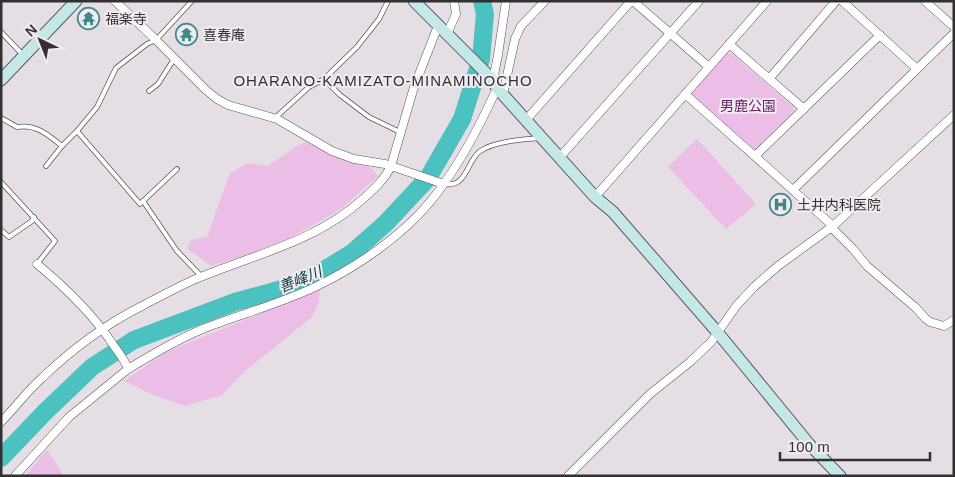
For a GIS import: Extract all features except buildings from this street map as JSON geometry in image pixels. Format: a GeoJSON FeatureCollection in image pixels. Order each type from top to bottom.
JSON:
{"type":"FeatureCollection","features":[{"type":"Feature","properties":{"kind":"street"},"geometry":{"type":"LineString","coordinates":[[1,80],[76,1]]}},
{"type":"Feature","properties":{"kind":"street"},"geometry":{"type":"LineString","coordinates":[[115,1],[217,99],[228,105],[274,118],[332,151],[354,159],[385,164],[442,183]]}},
{"type":"Feature","properties":{"kind":"street"},"geometry":{"type":"LineString","coordinates":[[414,1],[498,88],[594,197],[613,212],[718,333],[809,444],[840,476]]}},
{"type":"Feature","properties":{"kind":"street"},"geometry":{"type":"LineString","coordinates":[[449,37],[456,14],[454,1]]}},
{"type":"Feature","properties":{"kind":"street"},"geometry":{"type":"LineString","coordinates":[[498,88],[494,75],[506,1]]}},
{"type":"Feature","properties":{"kind":"street"},"geometry":{"type":"LineString","coordinates":[[15,476],[70,417],[127,366],[204,328],[293,296],[332,278],[369,255],[402,230],[424,209],[476,131],[498,88],[521,26],[545,1]]}},
{"type":"Feature","properties":{"kind":"street"},"geometry":{"type":"LineString","coordinates":[[526,120],[632,1],[709,67]]}},
{"type":"Feature","properties":{"kind":"street"},"geometry":{"type":"LineString","coordinates":[[560,157],[699,1]]}},
{"type":"Feature","properties":{"kind":"street"},"geometry":{"type":"LineString","coordinates":[[594,197],[767,1]]}},
{"type":"Feature","properties":{"kind":"street"},"geometry":{"type":"LineString","coordinates":[[769,79],[836,1]]}},
{"type":"Feature","properties":{"kind":"street"},"geometry":{"type":"LineString","coordinates":[[842,1],[917,69]]}},
{"type":"Feature","properties":{"kind":"street"},"geometry":{"type":"LineString","coordinates":[[925,1],[954,27]]}},
{"type":"Feature","properties":{"kind":"street"},"geometry":{"type":"LineString","coordinates":[[1,422],[42,378],[104,331],[141,306],[203,277],[297,241],[335,220],[371,191],[394,168],[400,132],[414,87],[438,26]]}},
{"type":"Feature","properties":{"kind":"street"},"geometry":{"type":"LineString","coordinates":[[793,190],[954,33]]}},
{"type":"Feature","properties":{"kind":"street"},"geometry":{"type":"LineString","coordinates":[[755,156],[880,35]]}},
{"type":"Feature","properties":{"kind":"street"},"geometry":{"type":"LineString","coordinates":[[730,44],[804,109]]}},
{"type":"Feature","properties":{"kind":"street"},"geometry":{"type":"LineString","coordinates":[[685,94],[832,226],[867,266],[930,322],[944,326],[954,320]]}},
{"type":"Feature","properties":{"kind":"street"},"geometry":{"type":"LineString","coordinates":[[568,476],[650,394],[690,362],[718,333],[728,317],[754,286],[832,226],[954,115]]}},
{"type":"Feature","properties":{"kind":"street"},"geometry":{"type":"LineString","coordinates":[[37,264],[62,284],[104,331],[127,366]]}},
{"type":"Feature","properties":{"kind":"lane"},"geometry":{"type":"LineString","coordinates":[[46,166],[97,107],[116,68],[147,44],[156,40],[192,1]]}},
{"type":"Feature","properties":{"kind":"lane"},"geometry":{"type":"LineString","coordinates":[[274,118],[309,86],[324,79],[357,47],[379,19],[388,1]]}},
{"type":"Feature","properties":{"kind":"lane"},"geometry":{"type":"LineString","coordinates":[[1,32],[24,56]]}},
{"type":"Feature","properties":{"kind":"lane"},"geometry":{"type":"LineString","coordinates":[[150,91],[158,84],[174,59]]}},
{"type":"Feature","properties":{"kind":"lane"},"geometry":{"type":"LineString","coordinates":[[324,79],[340,95],[369,117],[400,132]]}},
{"type":"Feature","properties":{"kind":"lane"},"geometry":{"type":"LineString","coordinates":[[1,118],[17,127],[27,125],[39,128],[62,146]]}},
{"type":"Feature","properties":{"kind":"lane"},"geometry":{"type":"LineString","coordinates":[[77,131],[140,204],[177,170]]}},
{"type":"Feature","properties":{"kind":"lane"},"geometry":{"type":"LineString","coordinates":[[442,183],[451,185],[460,181],[479,152],[498,144],[542,138]]}},
{"type":"Feature","properties":{"kind":"lane"},"geometry":{"type":"LineString","coordinates":[[1,182],[55,241],[37,264]]}},
{"type":"Feature","properties":{"kind":"lane"},"geometry":{"type":"LineString","coordinates":[[143,201],[177,251],[203,277]]}},
{"type":"Feature","properties":{"kind":"lane"},"geometry":{"type":"LineString","coordinates":[[1,230],[9,237],[34,217]]}},
{"type":"Feature","properties":{"kind":"green space","name":"男鹿公園"},"geometry":{"type":"Polygon","coordinates":[[[726,53],[732,54],[793,107],[794,111],[756,150],[752,149],[693,96],[692,91],[726,53]]]}},
{"type":"Feature","properties":{"kind":"green space"},"geometry":{"type":"Polygon","coordinates":[[[697,139],[756,204],[726,229],[668,167],[697,139]]]}},
{"type":"Feature","properties":{"kind":"green space"},"geometry":{"type":"Polygon","coordinates":[[[305,142],[371,168],[378,176],[341,209],[278,245],[211,266],[187,248],[191,240],[207,237],[230,173],[248,163],[268,166],[305,142]]]}},
{"type":"Feature","properties":{"kind":"green space"},"geometry":{"type":"Polygon","coordinates":[[[320,289],[319,302],[312,317],[245,371],[222,395],[185,406],[151,394],[124,381],[166,352],[320,289]]]}},
{"type":"Feature","properties":{"kind":"green space"},"geometry":{"type":"Polygon","coordinates":[[[47,450],[62,473],[61,476],[25,476],[47,450]]]}},
{"type":"Feature","properties":{"kind":"waterway","name":"善峰川"},"geometry":{"type":"LineString","coordinates":[[1,458],[92,367],[134,340],[235,302],[289,287],[316,275],[352,253],[386,223],[428,178],[462,119],[481,59],[485,14],[482,1]]}},
{"type":"Feature","properties":{"kind":"place","name":"福楽寺"},"geometry":{"type":"Point","coordinates":[89,19]}},
{"type":"Feature","properties":{"kind":"place","name":"喜春庵"},"geometry":{"type":"Point","coordinates":[187,35]}},
{"type":"Feature","properties":{"kind":"place","name":"土井内科医院"},"geometry":{"type":"Point","coordinates":[781,205]}},
{"type":"Feature","properties":{"kind":"district","name":"OHARANO-KAMIZATO-MINAMINOCHO"},"geometry":{"type":"Point","coordinates":[383,80]}}]}
